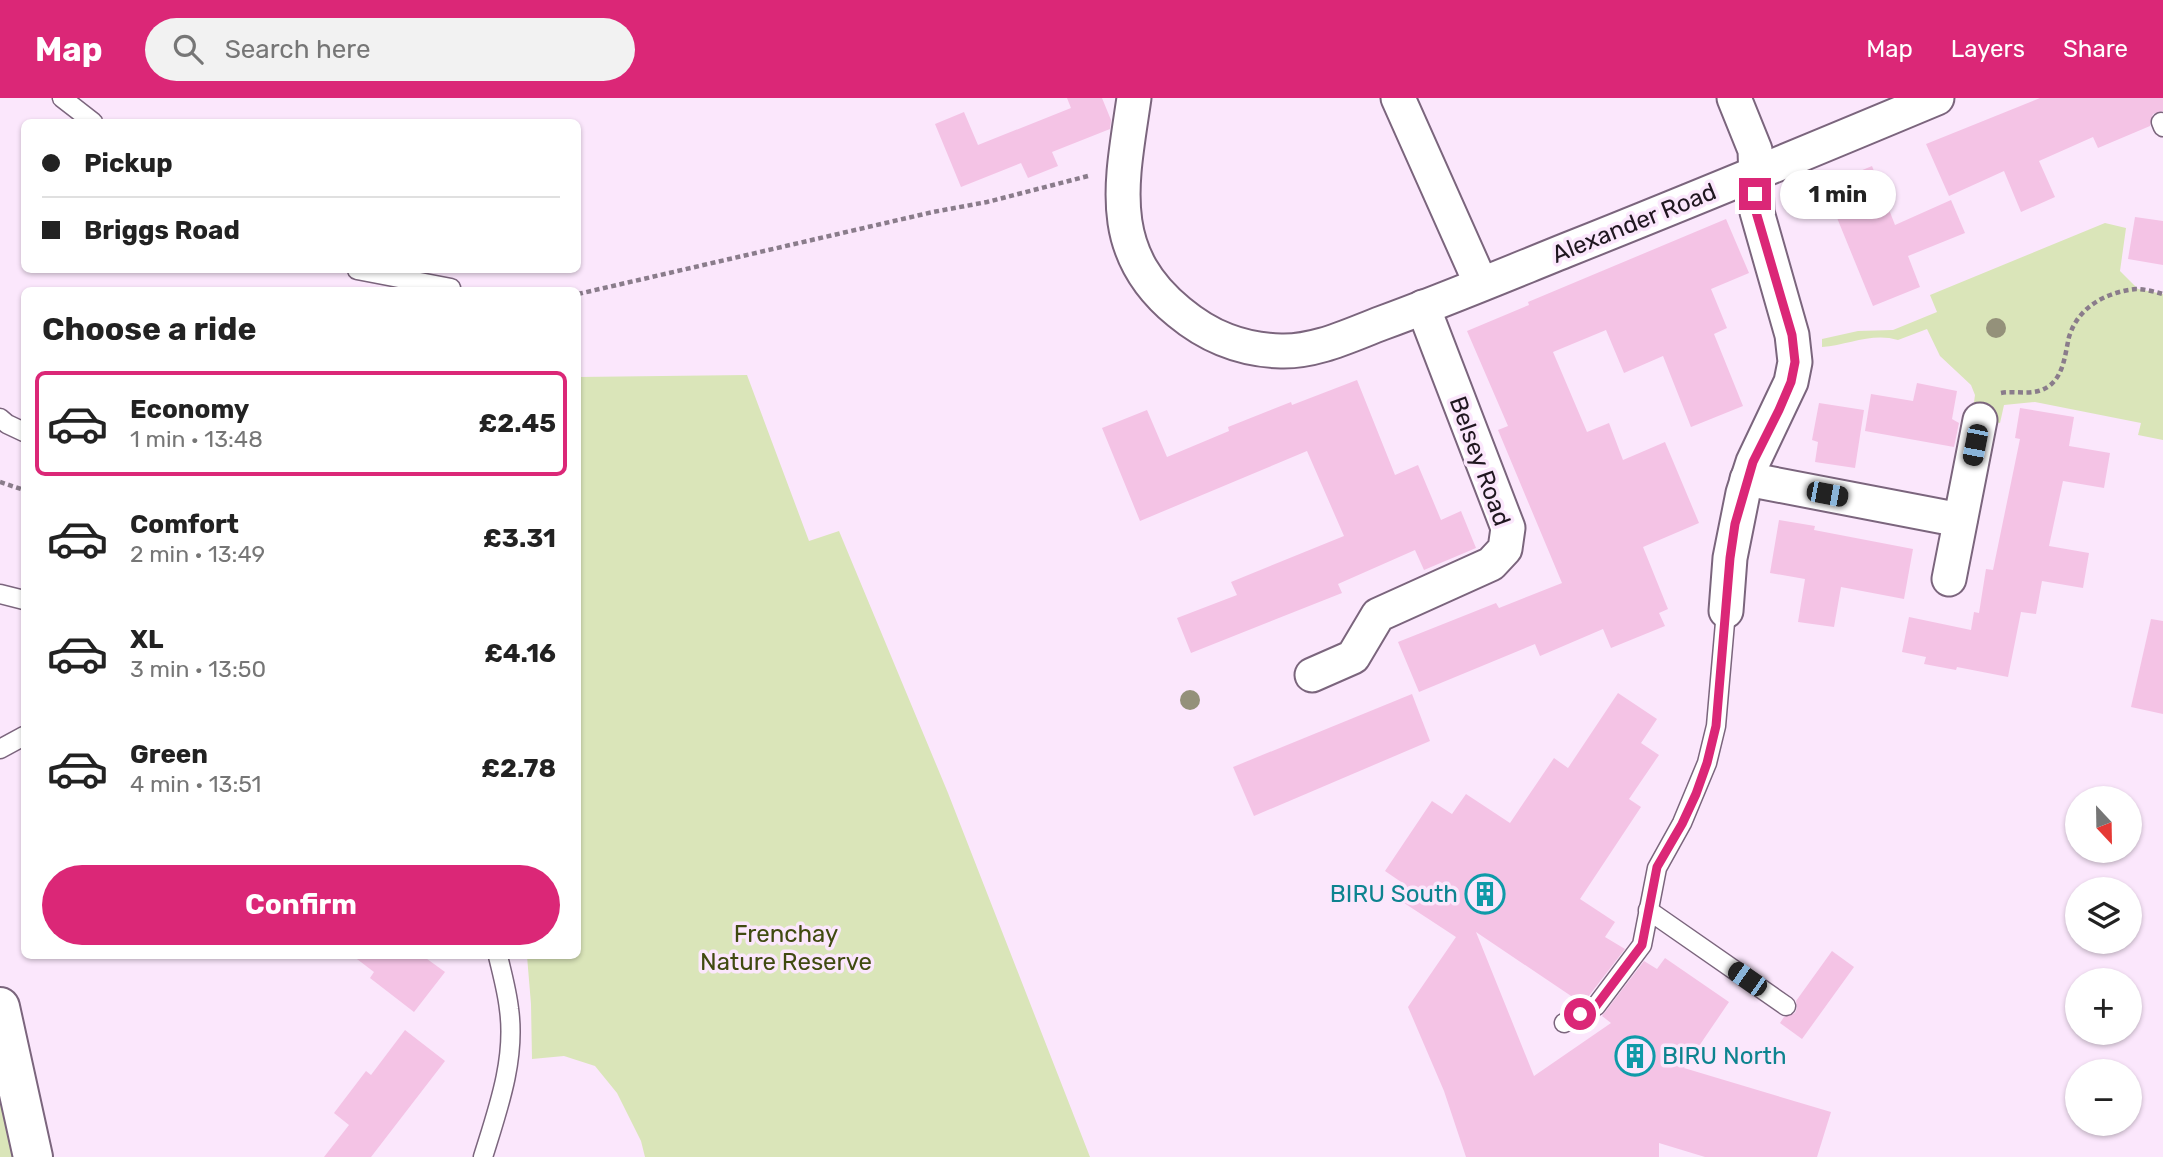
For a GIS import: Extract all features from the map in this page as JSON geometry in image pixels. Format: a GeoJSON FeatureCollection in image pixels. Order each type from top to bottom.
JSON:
{"type":"FeatureCollection","features":[{"type":"Feature","properties":{"kind":"street","name":"Alexander Road"},"geometry":{"type":"LineString","coordinates":[[1134,98],[1124,175],[1123,218],[1128,243],[1136,262],[1174,308],[1198,328],[1223,341],[1252,348],[1283,351],[1320,346],[1415,310],[1754,175],[1937,98]]}},
{"type":"Feature","properties":{"kind":"street"},"geometry":{"type":"LineString","coordinates":[[1398,98],[1481,284]]}},
{"type":"Feature","properties":{"kind":"street"},"geometry":{"type":"LineString","coordinates":[[1726,611],[1735,524],[1747,479],[1791,382],[1795,362],[1792,335],[1756,212],[1755,150],[1734,98]]}},
{"type":"Feature","properties":{"kind":"street","name":"Belsey Road"},"geometry":{"type":"LineString","coordinates":[[1312,675],[1353,657],[1378,615],[1491,564],[1505,549],[1508,528],[1415,310]]}},
{"type":"Feature","properties":{"kind":"street"},"geometry":{"type":"LineString","coordinates":[[1949,579],[1980,420]]}},
{"type":"Feature","properties":{"kind":"street"},"geometry":{"type":"LineString","coordinates":[[1747,479],[1960,520]]}},
{"type":"Feature","properties":{"kind":"street"},"geometry":{"type":"LineString","coordinates":[[0,1007],[33,1157]]}},
{"type":"Feature","properties":{"kind":"lane"},"geometry":{"type":"LineString","coordinates":[[62,98],[89,119]]}},
{"type":"Feature","properties":{"kind":"lane"},"geometry":{"type":"LineString","coordinates":[[373,273],[446,287]]}},
{"type":"Feature","properties":{"kind":"lane"},"geometry":{"type":"LineString","coordinates":[[0,418],[21,431]]}},
{"type":"Feature","properties":{"kind":"lane"},"geometry":{"type":"LineString","coordinates":[[0,594],[21,599]]}},
{"type":"Feature","properties":{"kind":"lane"},"geometry":{"type":"LineString","coordinates":[[1564,1023],[1596,1006],[1642,945],[1657,867],[1682,824],[1707,763],[1716,726],[1726,611]]}},
{"type":"Feature","properties":{"kind":"lane"},"geometry":{"type":"LineString","coordinates":[[0,749],[21,738]]}},
{"type":"Feature","properties":{"kind":"lane"},"geometry":{"type":"LineString","coordinates":[[1648,910],[1786,1006]]}},
{"type":"Feature","properties":{"kind":"lane"},"geometry":{"type":"LineString","coordinates":[[483,1157],[500,1104],[510,1051],[509,1009],[499,959]]}},
{"type":"Feature","properties":{"kind":"path"},"geometry":{"type":"LineString","coordinates":[[581,294],[933,212],[988,202],[1084,176],[1107,173],[1124,175]]}},
{"type":"Feature","properties":{"kind":"path"},"geometry":{"type":"LineString","coordinates":[[1980,420],[1988,398],[2004,392],[2027,394],[2048,387],[2060,375],[2070,333],[2080,315],[2092,303],[2112,294],[2138,289],[2163,294]]}},
{"type":"Feature","properties":{"kind":"path"},"geometry":{"type":"LineString","coordinates":[[0,481],[21,489]]}},
{"type":"Feature","properties":{"kind":"green space"},"geometry":{"type":"Polygon","coordinates":[[[2105,223],[2126,228],[2120,271],[2138,289],[2163,294],[2163,440],[2138,435],[2141,423],[2035,402],[2004,405],[2000,423],[1972,417],[1975,395],[1971,385],[1940,356],[1927,329],[1898,340],[1879,337],[1822,347],[1822,339],[1858,331],[1893,330],[1937,312],[1930,295],[2105,223]]]}},
{"type":"Feature","properties":{"kind":"green space","name":"Frenchay Nature Reserve"},"geometry":{"type":"Polygon","coordinates":[[[747,375],[809,541],[839,531],[948,793],[1090,1157],[645,1157],[641,1141],[617,1093],[595,1066],[564,1056],[532,1059],[527,959],[581,959],[581,377],[747,375]]]}},
{"type":"Feature","properties":{"kind":"green space"},"geometry":{"type":"Polygon","coordinates":[[[0,1088],[15,1157],[0,1157],[0,1088]]]}},
{"type":"Feature","properties":{"kind":"building"},"geometry":{"type":"Polygon","coordinates":[[[1067,98],[1102,98],[1111,120],[1110,129],[1052,152],[1058,166],[1028,178],[1021,163],[961,187],[935,124],[964,112],[978,145],[1071,108],[1067,98]]]}},
{"type":"Feature","properties":{"kind":"building"},"geometry":{"type":"Polygon","coordinates":[[[2040,98],[2163,98],[2163,111],[2153,114],[2150,126],[2098,148],[2093,137],[2039,161],[2055,197],[2021,212],[2004,171],[1949,196],[1926,144],[2040,98]]]}},
{"type":"Feature","properties":{"kind":"building"},"geometry":{"type":"Polygon","coordinates":[[[1872,166],[1895,225],[1951,200],[1965,233],[1908,256],[1920,287],[1873,306],[1824,186],[1872,166]]]}},
{"type":"Feature","properties":{"kind":"building"},"geometry":{"type":"Polygon","coordinates":[[[2135,217],[2163,221],[2163,265],[2128,259],[2135,217]]]}},
{"type":"Feature","properties":{"kind":"building"},"geometry":{"type":"Polygon","coordinates":[[[1726,219],[1749,273],[1711,289],[1727,328],[1714,334],[1743,406],[1691,427],[1663,356],[1624,373],[1606,330],[1553,352],[1587,432],[1609,423],[1623,460],[1665,442],[1699,523],[1643,547],[1668,609],[1659,613],[1665,626],[1611,648],[1603,629],[1540,656],[1535,644],[1419,692],[1398,642],[1496,603],[1499,608],[1562,583],[1498,430],[1508,426],[1467,331],[1529,305],[1528,302],[1726,219]]]}},
{"type":"Feature","properties":{"kind":"building"},"geometry":{"type":"Polygon","coordinates":[[[1357,380],[1395,475],[1418,465],[1441,520],[1461,511],[1476,548],[1424,570],[1415,550],[1338,584],[1342,593],[1191,653],[1177,618],[1237,595],[1231,582],[1344,536],[1307,451],[1140,521],[1102,428],[1147,410],[1167,457],[1229,431],[1228,427],[1357,380]]]}},
{"type":"Feature","properties":{"kind":"building"},"geometry":{"type":"Polygon","coordinates":[[[1917,383],[1957,391],[1952,419],[1959,423],[1954,447],[1865,431],[1871,394],[1913,401],[1917,383]]]}},
{"type":"Feature","properties":{"kind":"building"},"geometry":{"type":"Polygon","coordinates":[[[1819,403],[1864,410],[1855,468],[1815,462],[1818,442],[1812,440],[1819,403]]]}},
{"type":"Feature","properties":{"kind":"building"},"geometry":{"type":"Polygon","coordinates":[[[2020,408],[2074,417],[2069,446],[2110,453],[2104,488],[2063,481],[2049,546],[2089,553],[2083,588],[2042,581],[2036,614],[2021,612],[2008,677],[1924,664],[1926,657],[1902,652],[1909,617],[1971,630],[1974,612],[1979,613],[1986,569],[1993,570],[2020,439],[2015,438],[2020,408]]]}},
{"type":"Feature","properties":{"kind":"building"},"geometry":{"type":"Polygon","coordinates":[[[1779,520],[1815,526],[1814,530],[1913,549],[1904,599],[1841,587],[1834,627],[1798,622],[1805,579],[1770,573],[1779,520]]]}},
{"type":"Feature","properties":{"kind":"building"},"geometry":{"type":"Polygon","coordinates":[[[2151,619],[2163,621],[2163,714],[2131,707],[2151,619]]]}},
{"type":"Feature","properties":{"kind":"building"},"geometry":{"type":"Polygon","coordinates":[[[1618,693],[1657,719],[1641,743],[1659,755],[1629,799],[1641,807],[1580,899],[1615,922],[1605,937],[1625,949],[1588,997],[1580,1002],[1476,932],[1534,1076],[1611,1023],[1602,1016],[1644,961],[1657,969],[1665,958],[1729,1002],[1684,1068],[1831,1112],[1817,1157],[1705,1157],[1659,1143],[1659,1157],[1466,1157],[1444,1091],[1408,1007],[1456,937],[1395,897],[1404,884],[1385,871],[1432,801],[1452,814],[1466,794],[1510,823],[1554,758],[1568,768],[1618,693]]]}},
{"type":"Feature","properties":{"kind":"building"},"geometry":{"type":"Polygon","coordinates":[[[1412,694],[1430,741],[1254,816],[1233,767],[1412,694]]]}},
{"type":"Feature","properties":{"kind":"building"},"geometry":{"type":"Polygon","coordinates":[[[1832,951],[1854,967],[1802,1039],[1780,1023],[1784,1017],[1795,1013],[1796,1001],[1832,951]]]}},
{"type":"Feature","properties":{"kind":"building"},"geometry":{"type":"Polygon","coordinates":[[[357,959],[427,959],[445,972],[414,1012],[370,978],[374,972],[357,959]]]}},
{"type":"Feature","properties":{"kind":"building"},"geometry":{"type":"Polygon","coordinates":[[[405,1030],[445,1061],[371,1157],[324,1157],[349,1125],[334,1113],[366,1071],[371,1075],[405,1030]]]}},
{"type":"Feature","properties":{"kind":"place","name":"BIRU South"},"geometry":{"type":"Point","coordinates":[1485,894]}},
{"type":"Feature","properties":{"kind":"place","name":"BIRU North"},"geometry":{"type":"Point","coordinates":[1635,1056]}},
{"type":"Feature","properties":{"kind":"route"},"geometry":{"type":"LineString","coordinates":[[1580,1014],[1596,1006],[1642,945],[1657,867],[1682,824],[1707,763],[1716,726],[1735,524],[1753,462],[1791,382],[1795,362],[1792,335],[1756,212],[1755,194]]}}]}
